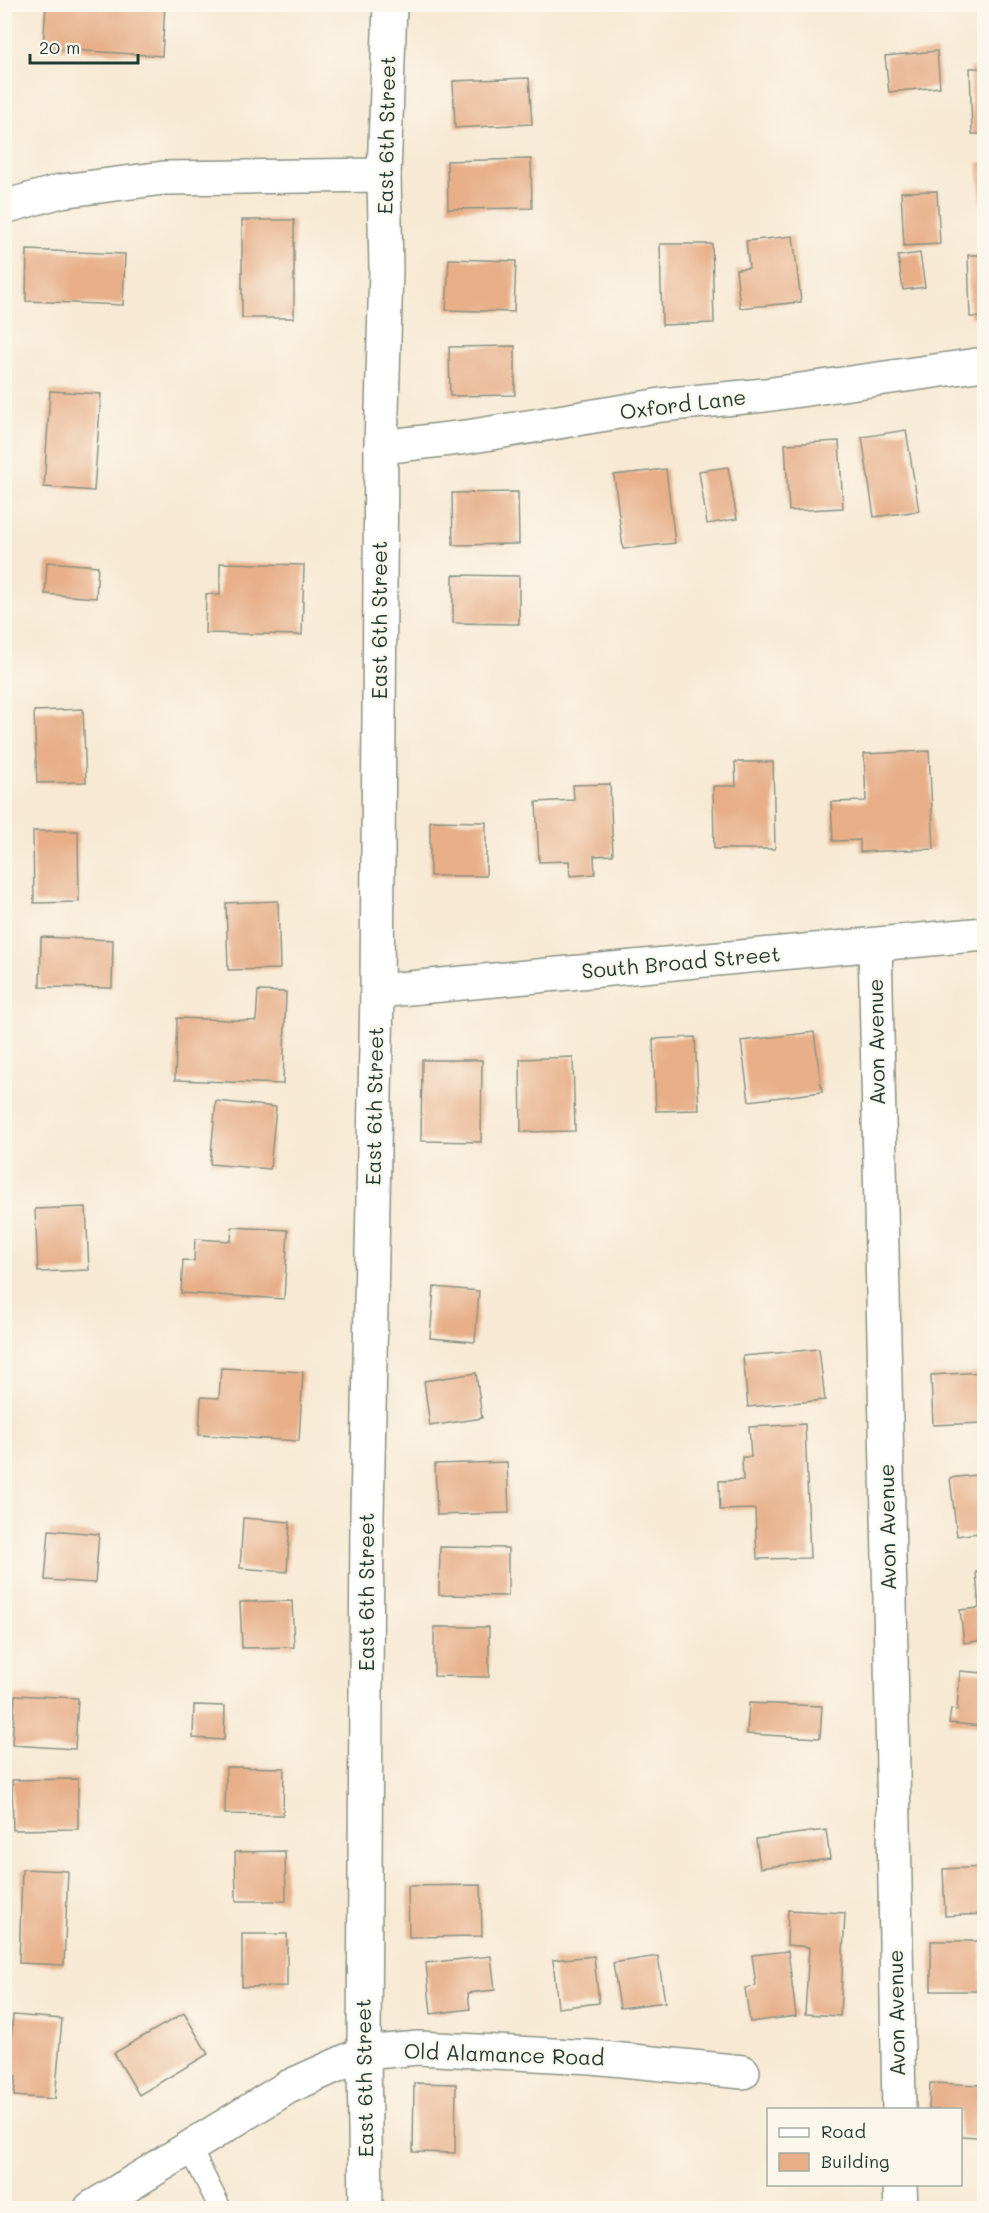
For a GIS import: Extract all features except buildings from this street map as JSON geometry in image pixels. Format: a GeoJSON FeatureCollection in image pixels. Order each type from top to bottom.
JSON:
{"type":"FeatureCollection","features":[{"type":"Feature","properties":{"kind":"street","name":"East 6th Street"},"geometry":{"type":"LineString","coordinates":[[366,2208],[364,2053],[368,1503],[377,991],[381,447],[386,269],[384,175],[390,4]]}},
{"type":"Feature","properties":{"kind":"street"},"geometry":{"type":"LineString","coordinates":[[4,207],[61,191],[164,178],[294,174],[384,175]]}},
{"type":"Feature","properties":{"kind":"street","name":"Oxford Lane"},"geometry":{"type":"LineString","coordinates":[[381,447],[466,437],[661,405],[765,395],[984,364]]}},
{"type":"Feature","properties":{"kind":"street","name":"South Broad Street"},"geometry":{"type":"LineString","coordinates":[[377,991],[984,934]]}},
{"type":"Feature","properties":{"kind":"street","name":"Avon Avenue"},"geometry":{"type":"LineString","coordinates":[[874,945],[890,1601],[899,2108]]}},
{"type":"Feature","properties":{"kind":"street","name":"Old Alamance Road"},"geometry":{"type":"LineString","coordinates":[[91,2208],[288,2087],[364,2053],[418,2048],[592,2057],[743,2072]]}},
{"type":"Feature","properties":{"kind":"street"},"geometry":{"type":"LineString","coordinates":[[900,2186],[901,2208]]}},
{"type":"Feature","properties":{"kind":"lane"},"geometry":{"type":"LineString","coordinates":[[190,2148],[212,2206]]}}]}
